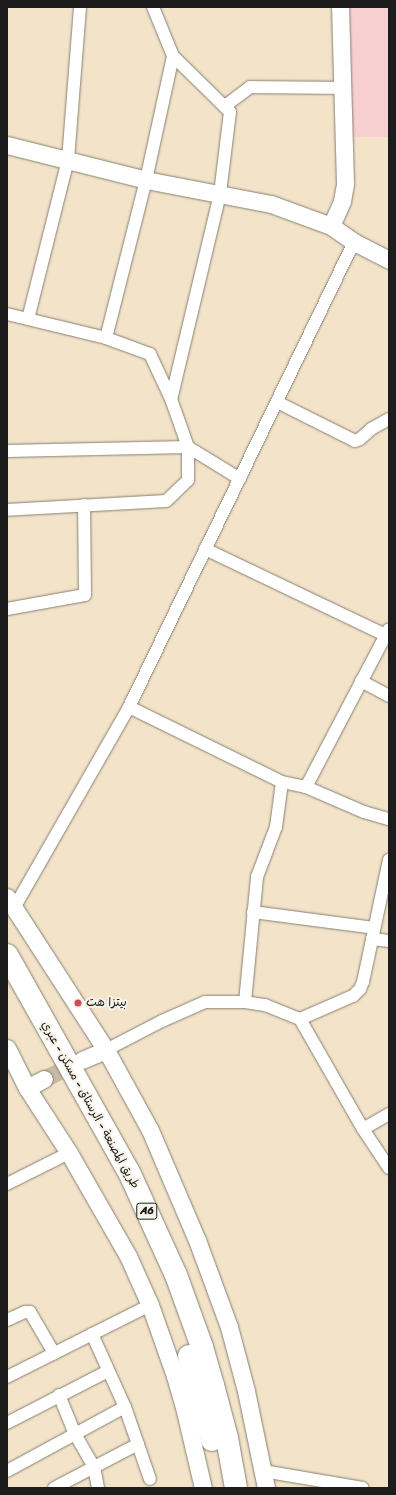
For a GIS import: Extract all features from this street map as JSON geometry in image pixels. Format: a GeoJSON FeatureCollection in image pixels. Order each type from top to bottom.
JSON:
{"type":"FeatureCollection","features":[{"type":"Feature","properties":{"kind":"highway","name":"طريق المصنعة - الرستاق - مسكن - عبري"},"geometry":{"type":"LineString","coordinates":[[7,955],[128,1172],[176,1275],[202,1347],[213,1385],[227,1438],[236,1488]]}},
{"type":"Feature","properties":{"kind":"highway","name":"طريق المصنعة - الرستاق - مسكن - عبري"},"geometry":{"type":"LineString","coordinates":[[7,985],[103,1156],[150,1252],[171,1303],[191,1363],[212,1441],[221,1488]]}},
{"type":"Feature","properties":{"kind":"street"},"geometry":{"type":"LineString","coordinates":[[28,319],[68,160],[80,7]]}},
{"type":"Feature","properties":{"kind":"street"},"geometry":{"type":"LineString","coordinates":[[153,7],[173,56],[230,112],[220,194],[170,399]]}},
{"type":"Feature","properties":{"kind":"street"},"geometry":{"type":"LineString","coordinates":[[331,226],[344,191],[340,7]]}},
{"type":"Feature","properties":{"kind":"street"},"geometry":{"type":"LineString","coordinates":[[106,338],[146,180],[173,56]]}},
{"type":"Feature","properties":{"kind":"street"},"geometry":{"type":"LineString","coordinates":[[225,106],[250,86],[342,88]]}},
{"type":"Feature","properties":{"kind":"street"},"geometry":{"type":"LineString","coordinates":[[7,145],[146,180],[271,204],[331,226],[354,242],[389,260]]}},
{"type":"Feature","properties":{"kind":"street"},"geometry":{"type":"LineString","coordinates":[[266,1488],[239,1366],[219,1298],[197,1240],[150,1130],[106,1050],[11,903],[129,706],[354,242]]}},
{"type":"Feature","properties":{"kind":"street"},"geometry":{"type":"LineString","coordinates":[[7,314],[106,338],[150,354],[170,399],[188,447],[188,480],[166,501],[7,510]]}},
{"type":"Feature","properties":{"kind":"street"},"geometry":{"type":"LineString","coordinates":[[277,402],[355,441],[360,439],[371,429],[389,419]]}},
{"type":"Feature","properties":{"kind":"street"},"geometry":{"type":"LineString","coordinates":[[7,451],[188,447],[240,479]]}},
{"type":"Feature","properties":{"kind":"street"},"geometry":{"type":"LineString","coordinates":[[7,609],[85,595],[84,505]]}},
{"type":"Feature","properties":{"kind":"street"},"geometry":{"type":"LineString","coordinates":[[205,549],[387,632],[306,787]]}},
{"type":"Feature","properties":{"kind":"street"},"geometry":{"type":"LineString","coordinates":[[361,681],[389,696]]}},
{"type":"Feature","properties":{"kind":"street"},"geometry":{"type":"LineString","coordinates":[[129,706],[282,782],[306,787],[364,812],[389,819]]}},
{"type":"Feature","properties":{"kind":"street"},"geometry":{"type":"LineString","coordinates":[[245,1002],[257,877],[276,827],[282,782]]}},
{"type":"Feature","properties":{"kind":"street"},"geometry":{"type":"LineString","coordinates":[[300,1019],[353,996],[360,989],[373,934],[385,894],[389,860]]}},
{"type":"Feature","properties":{"kind":"street"},"geometry":{"type":"LineString","coordinates":[[253,912],[373,934],[389,941]]}},
{"type":"Feature","properties":{"kind":"street"},"geometry":{"type":"LineString","coordinates":[[82,1060],[205,1002],[245,1002],[265,1005],[300,1019],[363,1129],[389,1168]]}},
{"type":"Feature","properties":{"kind":"street"},"geometry":{"type":"LineString","coordinates":[[7,1048],[27,1088],[69,1153],[128,1256],[150,1305],[184,1407],[203,1488]]}},
{"type":"Feature","properties":{"kind":"street"},"geometry":{"type":"LineString","coordinates":[[27,1088],[44,1079]]}},
{"type":"Feature","properties":{"kind":"street"},"geometry":{"type":"LineString","coordinates":[[363,1129],[389,1114]]}},
{"type":"Feature","properties":{"kind":"street"},"geometry":{"type":"LineString","coordinates":[[7,1184],[69,1153]]}},
{"type":"Feature","properties":{"kind":"street"},"geometry":{"type":"LineString","coordinates":[[7,1377],[150,1305]]}},
{"type":"Feature","properties":{"kind":"street"},"geometry":{"type":"LineString","coordinates":[[7,1320],[25,1312],[30,1312],[54,1353]]}},
{"type":"Feature","properties":{"kind":"street"},"geometry":{"type":"LineString","coordinates":[[92,1334],[125,1407],[150,1479]]}},
{"type":"Feature","properties":{"kind":"street"},"geometry":{"type":"LineString","coordinates":[[8,1421],[108,1371]]}},
{"type":"Feature","properties":{"kind":"street"},"geometry":{"type":"LineString","coordinates":[[59,1395],[75,1434],[94,1467],[98,1488]]}},
{"type":"Feature","properties":{"kind":"street"},"geometry":{"type":"LineString","coordinates":[[7,1471],[125,1407]]}},
{"type":"Feature","properties":{"kind":"street"},"geometry":{"type":"LineString","coordinates":[[54,1488],[138,1444]]}},
{"type":"Feature","properties":{"kind":"street"},"geometry":{"type":"LineString","coordinates":[[263,1471],[363,1488]]}},
{"type":"Feature","properties":{"kind":"shaded area"},"geometry":{"type":"Polygon","coordinates":[[[350,7],[389,7],[389,137],[350,137],[350,7]]]}},
{"type":"Feature","properties":{"kind":"tunnel"},"geometry":{"type":"LineString","coordinates":[[44,1079],[80,1061]]}},
{"type":"Feature","properties":{"kind":"place","name":"بيتزا هت"},"geometry":{"type":"Point","coordinates":[78,1003]}}]}
